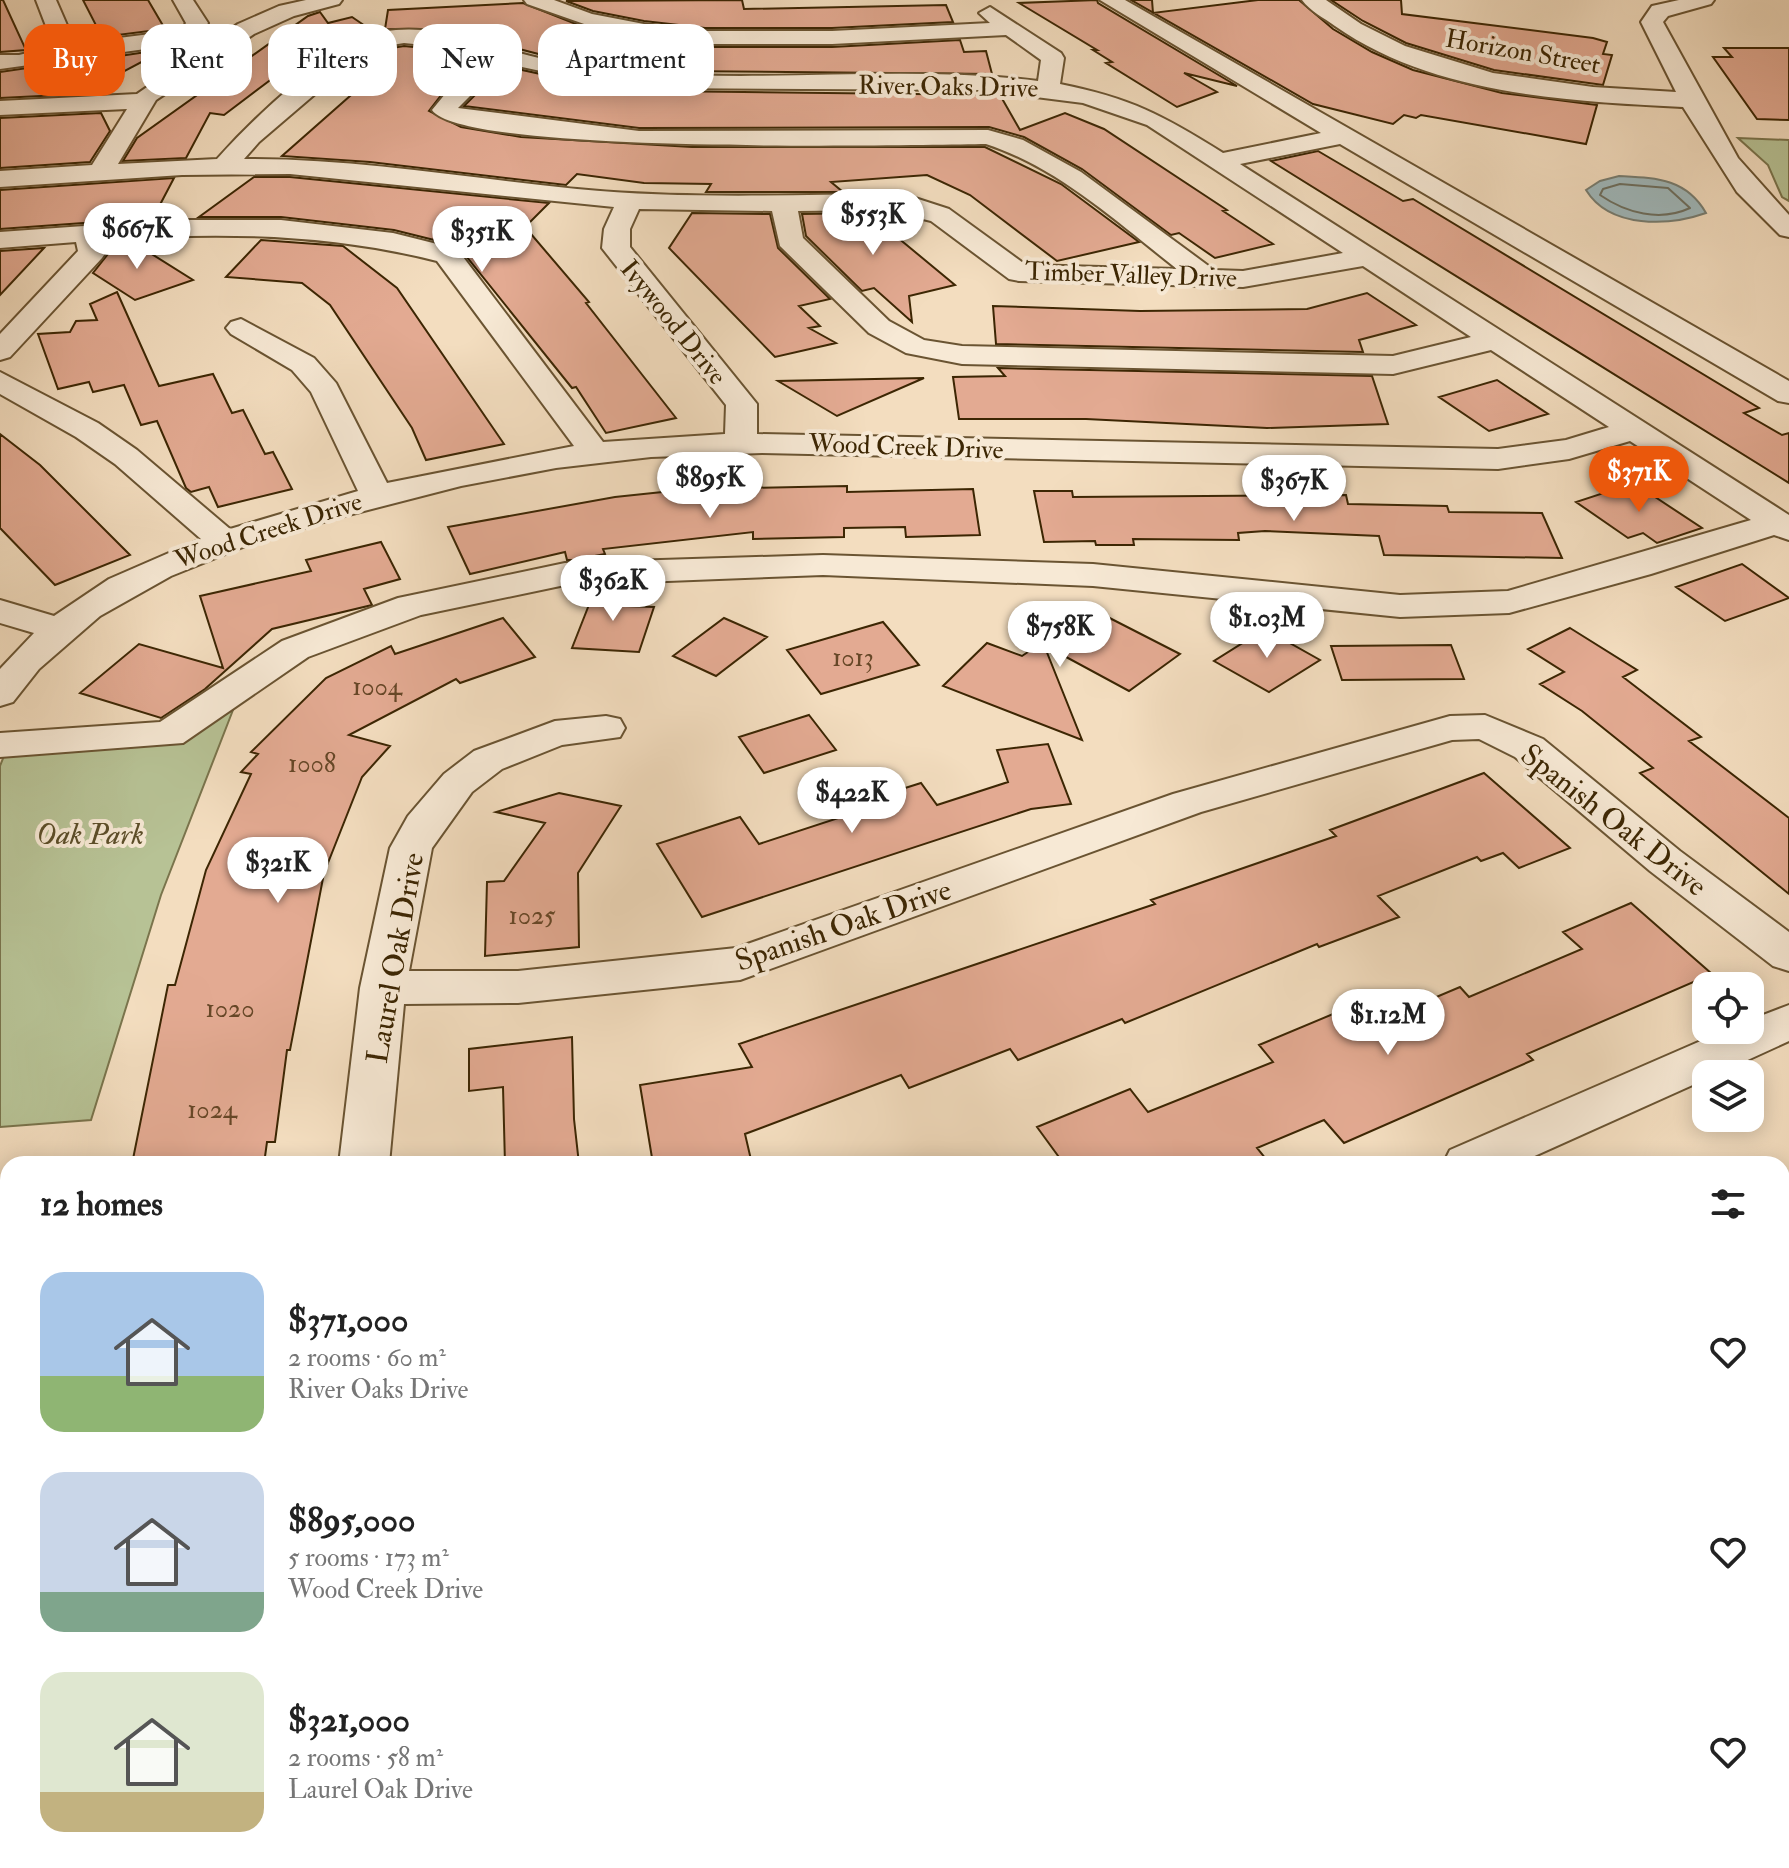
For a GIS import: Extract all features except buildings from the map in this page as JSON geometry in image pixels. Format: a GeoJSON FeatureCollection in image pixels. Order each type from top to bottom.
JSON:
{"type":"FeatureCollection","features":[{"type":"Feature","properties":{"kind":"street"},"geometry":{"type":"LineString","coordinates":[[46,0],[56,24]]}},
{"type":"Feature","properties":{"kind":"street"},"geometry":{"type":"LineString","coordinates":[[183,0],[196,24]]}},
{"type":"Feature","properties":{"kind":"street"},"geometry":{"type":"LineString","coordinates":[[252,28],[287,11],[332,0]]}},
{"type":"Feature","properties":{"kind":"street"},"geometry":{"type":"LineString","coordinates":[[534,0],[610,26],[683,36],[754,38],[1012,28]]}},
{"type":"Feature","properties":{"kind":"street"},"geometry":{"type":"LineString","coordinates":[[971,0],[1053,58],[1048,87]]}},
{"type":"Feature","properties":{"kind":"street"},"geometry":{"type":"LineString","coordinates":[[1110,0],[1789,394]]}},
{"type":"Feature","properties":{"kind":"street","name":"Horizon Street"},"geometry":{"type":"LineString","coordinates":[[1312,0],[1373,42],[1475,75],[1580,92],[1692,100]]}},
{"type":"Feature","properties":{"kind":"street"},"geometry":{"type":"LineString","coordinates":[[1704,0],[1660,11],[1652,22],[1692,100],[1750,193],[1765,211],[1789,229]]}},
{"type":"Feature","properties":{"kind":"street","name":"River Oaks Drive"},"geometry":{"type":"LineString","coordinates":[[225,166],[250,137],[358,47],[413,37]]}},
{"type":"Feature","properties":{"kind":"street"},"geometry":{"type":"LineString","coordinates":[[0,62],[24,58]]}},
{"type":"Feature","properties":{"kind":"street","name":"River Oaks Drive"},"geometry":{"type":"LineString","coordinates":[[522,60],[612,78],[664,83],[725,86],[966,82],[1048,87],[1136,111],[1370,257],[1784,527]]}},
{"type":"Feature","properties":{"kind":"street"},"geometry":{"type":"LineString","coordinates":[[100,172],[143,101],[150,96]]}},
{"type":"Feature","properties":{"kind":"street"},"geometry":{"type":"LineString","coordinates":[[456,96],[444,110],[459,118],[639,138],[713,141],[988,137],[1015,143],[1047,161],[1208,279]]}},
{"type":"Feature","properties":{"kind":"street"},"geometry":{"type":"LineString","coordinates":[[0,108],[143,101]]}},
{"type":"Feature","properties":{"kind":"street"},"geometry":{"type":"LineString","coordinates":[[1219,161],[1341,136]]}},
{"type":"Feature","properties":{"kind":"street","name":"Timber Valley Drive"},"geometry":{"type":"LineString","coordinates":[[0,179],[225,166],[290,166],[630,200],[784,204],[857,200],[915,206],[940,215],[1001,263],[1019,273],[1208,279],[1266,277],[1370,257]]}},
{"type":"Feature","properties":{"kind":"street","name":"Ivywood Drive"},"geometry":{"type":"LineString","coordinates":[[630,200],[617,229],[616,248],[742,404],[741,443]]}},
{"type":"Feature","properties":{"kind":"street"},"geometry":{"type":"LineString","coordinates":[[784,204],[790,240],[879,327],[916,347],[962,355],[1393,365],[1496,340]]}},
{"type":"Feature","properties":{"kind":"street"},"geometry":{"type":"LineString","coordinates":[[0,240],[153,229],[261,228],[361,238],[421,247],[447,255],[596,454]]}},
{"type":"Feature","properties":{"kind":"street"},"geometry":{"type":"LineString","coordinates":[[0,351],[92,252],[88,234]]}},
{"type":"Feature","properties":{"kind":"street"},"geometry":{"type":"LineString","coordinates":[[241,328],[303,364],[325,389],[376,494]]}},
{"type":"Feature","properties":{"kind":"street"},"geometry":{"type":"LineString","coordinates":[[0,381],[87,430],[126,457],[224,541]]}},
{"type":"Feature","properties":{"kind":"street","name":"Wood Creek Drive"},"geometry":{"type":"LineString","coordinates":[[0,694],[18,667],[59,629],[139,576],[224,541],[376,494],[596,454],[741,443],[1498,459],[1569,449],[1633,430]]}},
{"type":"Feature","properties":{"kind":"street"},"geometry":{"type":"LineString","coordinates":[[0,745],[169,734],[295,649],[411,606],[565,574],[823,565],[1093,575],[1400,606],[1509,602],[1784,527]]}},
{"type":"Feature","properties":{"kind":"street"},"geometry":{"type":"LineString","coordinates":[[0,611],[59,629]]}},
{"type":"Feature","properties":{"kind":"street","name":"Spanish Oak Drive"},"geometry":{"type":"LineString","coordinates":[[383,988],[518,987],[740,964],[1187,803],[1275,763],[1450,728],[1485,727],[1529,748],[1665,861],[1789,955]]}},
{"type":"Feature","properties":{"kind":"street","name":"Laurel Oak Drive"},"geometry":{"type":"LineString","coordinates":[[365,1156],[383,988],[411,848],[423,826],[458,783],[488,760],[555,733],[606,728]]}},
{"type":"Feature","properties":{"kind":"street"},"geometry":{"type":"LineString","coordinates":[[1486,1156],[1789,1022]]}},
{"type":"Feature","properties":{"kind":"green space"},"geometry":{"type":"Polygon","coordinates":[[[1738,138],[1789,140],[1789,201],[1782,197],[1768,165],[1738,138]]]}},
{"type":"Feature","properties":{"kind":"green space","name":"Oak Park"},"geometry":{"type":"Polygon","coordinates":[[[233,710],[161,895],[91,1120],[0,1127],[0,766],[6,751],[166,739],[233,710]]]}},
{"type":"Feature","properties":{"kind":"water"},"geometry":{"type":"Polygon","coordinates":[[[1619,176],[1657,179],[1679,186],[1698,201],[1706,213],[1658,222],[1625,218],[1610,212],[1586,190],[1600,181],[1619,176]]]}}]}
